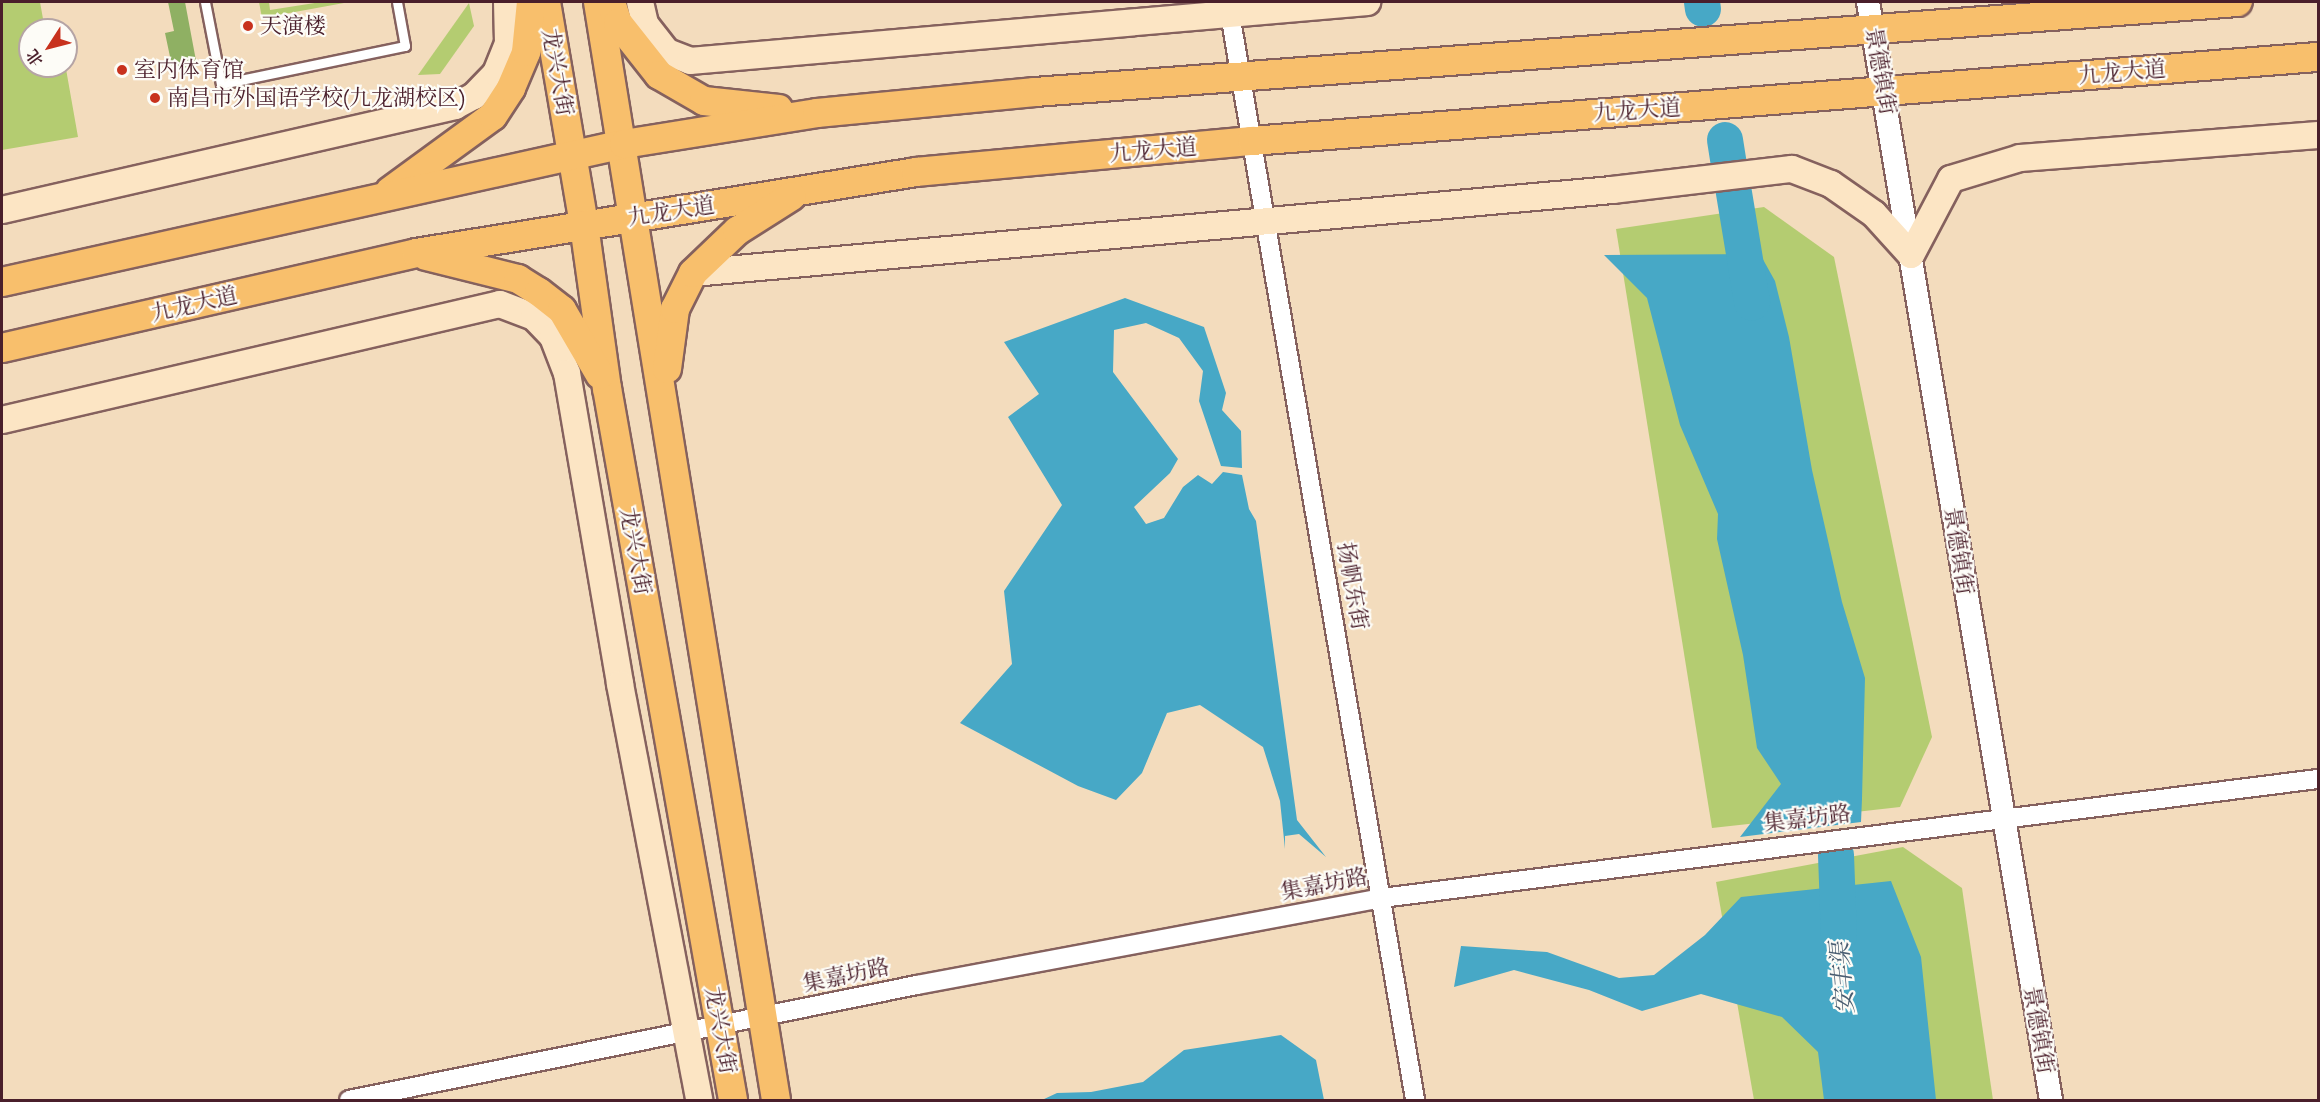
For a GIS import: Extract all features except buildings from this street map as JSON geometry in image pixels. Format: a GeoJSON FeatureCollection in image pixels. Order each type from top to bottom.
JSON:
{"type":"FeatureCollection","features":[{"type":"Feature","properties":{"kind":"main road"},"geometry":{"type":"LineString","coordinates":[[2,210],[455,106],[474,96],[496,73],[508,43],[507,2]]}},
{"type":"Feature","properties":{"kind":"main road"},"geometry":{"type":"LineString","coordinates":[[381,198],[493,116],[511,88],[526,52],[531,2]]}},
{"type":"Feature","properties":{"kind":"main road","name":"龙兴大街"},"geometry":{"type":"LineString","coordinates":[[546,2],[584,225],[608,388],[732,1101]]}},
{"type":"Feature","properties":{"kind":"main road","name":"龙兴大街"},"geometry":{"type":"LineString","coordinates":[[598,2],[624,144],[776,1101]]}},
{"type":"Feature","properties":{"kind":"main road"},"geometry":{"type":"LineString","coordinates":[[611,2],[618,23],[659,75],[704,101],[817,113]]}},
{"type":"Feature","properties":{"kind":"main road"},"geometry":{"type":"LineString","coordinates":[[640,2],[645,24],[667,52],[690,62],[1229,8],[1366,2]]}},
{"type":"Feature","properties":{"kind":"main road"},"geometry":{"type":"LineString","coordinates":[[2,282],[624,144],[817,113],[1035,92],[1874,32],[2238,2]]}},
{"type":"Feature","properties":{"kind":"main road","name":"九龙大道"},"geometry":{"type":"LineString","coordinates":[[2,348],[416,253],[916,172],[1252,141],[2319,57]]}},
{"type":"Feature","properties":{"kind":"main road"},"geometry":{"type":"LineString","coordinates":[[693,273],[1612,190],[1792,169],[1831,184],[1874,214],[1911,255],[1951,179],[2020,158],[2319,135]]}},
{"type":"Feature","properties":{"kind":"main road"},"geometry":{"type":"LineString","coordinates":[[663,401],[675,309],[693,273],[737,231],[801,190]]}},
{"type":"Feature","properties":{"kind":"main road"},"geometry":{"type":"LineString","coordinates":[[416,253],[518,279],[536,304],[553,337],[567,374],[618,672],[699,1101]]}},
{"type":"Feature","properties":{"kind":"main road"},"geometry":{"type":"LineString","coordinates":[[2,420],[500,304],[536,304],[562,310],[608,388]]}},
{"type":"Feature","properties":{"kind":"street","name":"景德镇街"},"geometry":{"type":"LineString","coordinates":[[1868,2],[2051,1101]]}},
{"type":"Feature","properties":{"kind":"street","name":"扬帆东街"},"geometry":{"type":"LineString","coordinates":[[1229,8],[1415,1101]]}},
{"type":"Feature","properties":{"kind":"street","name":"集嘉坊路"},"geometry":{"type":"LineString","coordinates":[[349,1101],[720,1024],[1382,898],[2003,817],[2319,779]]}},
{"type":"Feature","properties":{"kind":"lane"},"geometry":{"type":"LineString","coordinates":[[206,2],[221,84],[405,46],[397,2]]}},
{"type":"Feature","properties":{"kind":"green space"},"geometry":{"type":"Polygon","coordinates":[[[2,2],[40,2],[43,18],[18,18],[18,78],[68,78],[78,137],[2,150],[2,2]]]}},
{"type":"Feature","properties":{"kind":"green space"},"geometry":{"type":"Polygon","coordinates":[[[168,2],[185,2],[197,66],[173,71],[165,33],[174,31],[168,2]]]}},
{"type":"Feature","properties":{"kind":"green space"},"geometry":{"type":"Polygon","coordinates":[[[259,2],[269,2],[270,10],[321,2],[344,3],[262,18],[259,2]]]}},
{"type":"Feature","properties":{"kind":"green space"},"geometry":{"type":"Polygon","coordinates":[[[469,3],[474,26],[440,74],[418,75],[469,3]]]}},
{"type":"Feature","properties":{"kind":"green space"},"geometry":{"type":"Polygon","coordinates":[[[1764,207],[1834,257],[1932,737],[1900,807],[1712,828],[1616,229],[1764,207]]]}},
{"type":"Feature","properties":{"kind":"green space"},"geometry":{"type":"Polygon","coordinates":[[[1903,847],[1962,888],[1993,1100],[1754,1100],[1716,882],[1903,847]]]}},
{"type":"Feature","properties":{"kind":"water"},"geometry":{"type":"Polygon","coordinates":[[[1760,254],[1775,281],[1789,337],[1812,470],[1842,602],[1865,678],[1862,799],[1861,822],[1740,837],[1781,784],[1757,748],[1743,655],[1717,539],[1718,514],[1680,425],[1647,298],[1604,255],[1760,254]]]}},
{"type":"Feature","properties":{"kind":"water"},"geometry":{"type":"Polygon","coordinates":[[[1125,298],[1204,327],[1226,393],[1222,410],[1241,431],[1242,468],[1221,466],[1199,401],[1203,371],[1179,338],[1146,323],[1114,330],[1113,372],[1178,459],[1170,473],[1134,507],[1146,524],[1164,518],[1183,487],[1198,475],[1212,484],[1223,472],[1242,475],[1249,509],[1256,521],[1297,820],[1326,857],[1299,834],[1285,836],[1285,849],[1280,801],[1263,747],[1200,705],[1167,713],[1142,773],[1116,800],[1078,786],[960,723],[1012,664],[1004,591],[1062,505],[1008,417],[1039,394],[1004,342],[1125,298]]]}},
{"type":"Feature","properties":{"kind":"water"},"geometry":{"type":"Polygon","coordinates":[[[1891,881],[1921,957],[1936,1100],[1824,1100],[1818,1052],[1782,1017],[1701,994],[1642,1011],[1589,990],[1514,970],[1454,987],[1461,946],[1547,952],[1619,978],[1654,975],[1705,935],[1741,897],[1891,881]]]}},
{"type":"Feature","properties":{"kind":"water"},"geometry":{"type":"Polygon","coordinates":[[[1281,1035],[1316,1060],[1324,1100],[1042,1100],[1057,1093],[1091,1092],[1143,1082],[1184,1050],[1281,1035]]]}},
{"type":"Feature","properties":{"kind":"waterway"},"geometry":{"type":"LineString","coordinates":[[1702,2],[1703,9]]}},
{"type":"Feature","properties":{"kind":"waterway"},"geometry":{"type":"LineString","coordinates":[[1725,140],[1729,165]]}},
{"type":"Feature","properties":{"kind":"waterway"},"geometry":{"type":"LineString","coordinates":[[1733,187],[1752,302]]}},
{"type":"Feature","properties":{"kind":"waterway","name":"安丰渠"},"geometry":{"type":"LineString","coordinates":[[1836,855],[1839,936]]}},
{"type":"Feature","properties":{"kind":"place","name":"天演楼"},"geometry":{"type":"Point","coordinates":[248,26]}},
{"type":"Feature","properties":{"kind":"place","name":"室内体育馆"},"geometry":{"type":"Point","coordinates":[122,70]}},
{"type":"Feature","properties":{"kind":"place","name":"南昌市外国语学校(九龙湖校区)"},"geometry":{"type":"Point","coordinates":[155,98]}}]}
